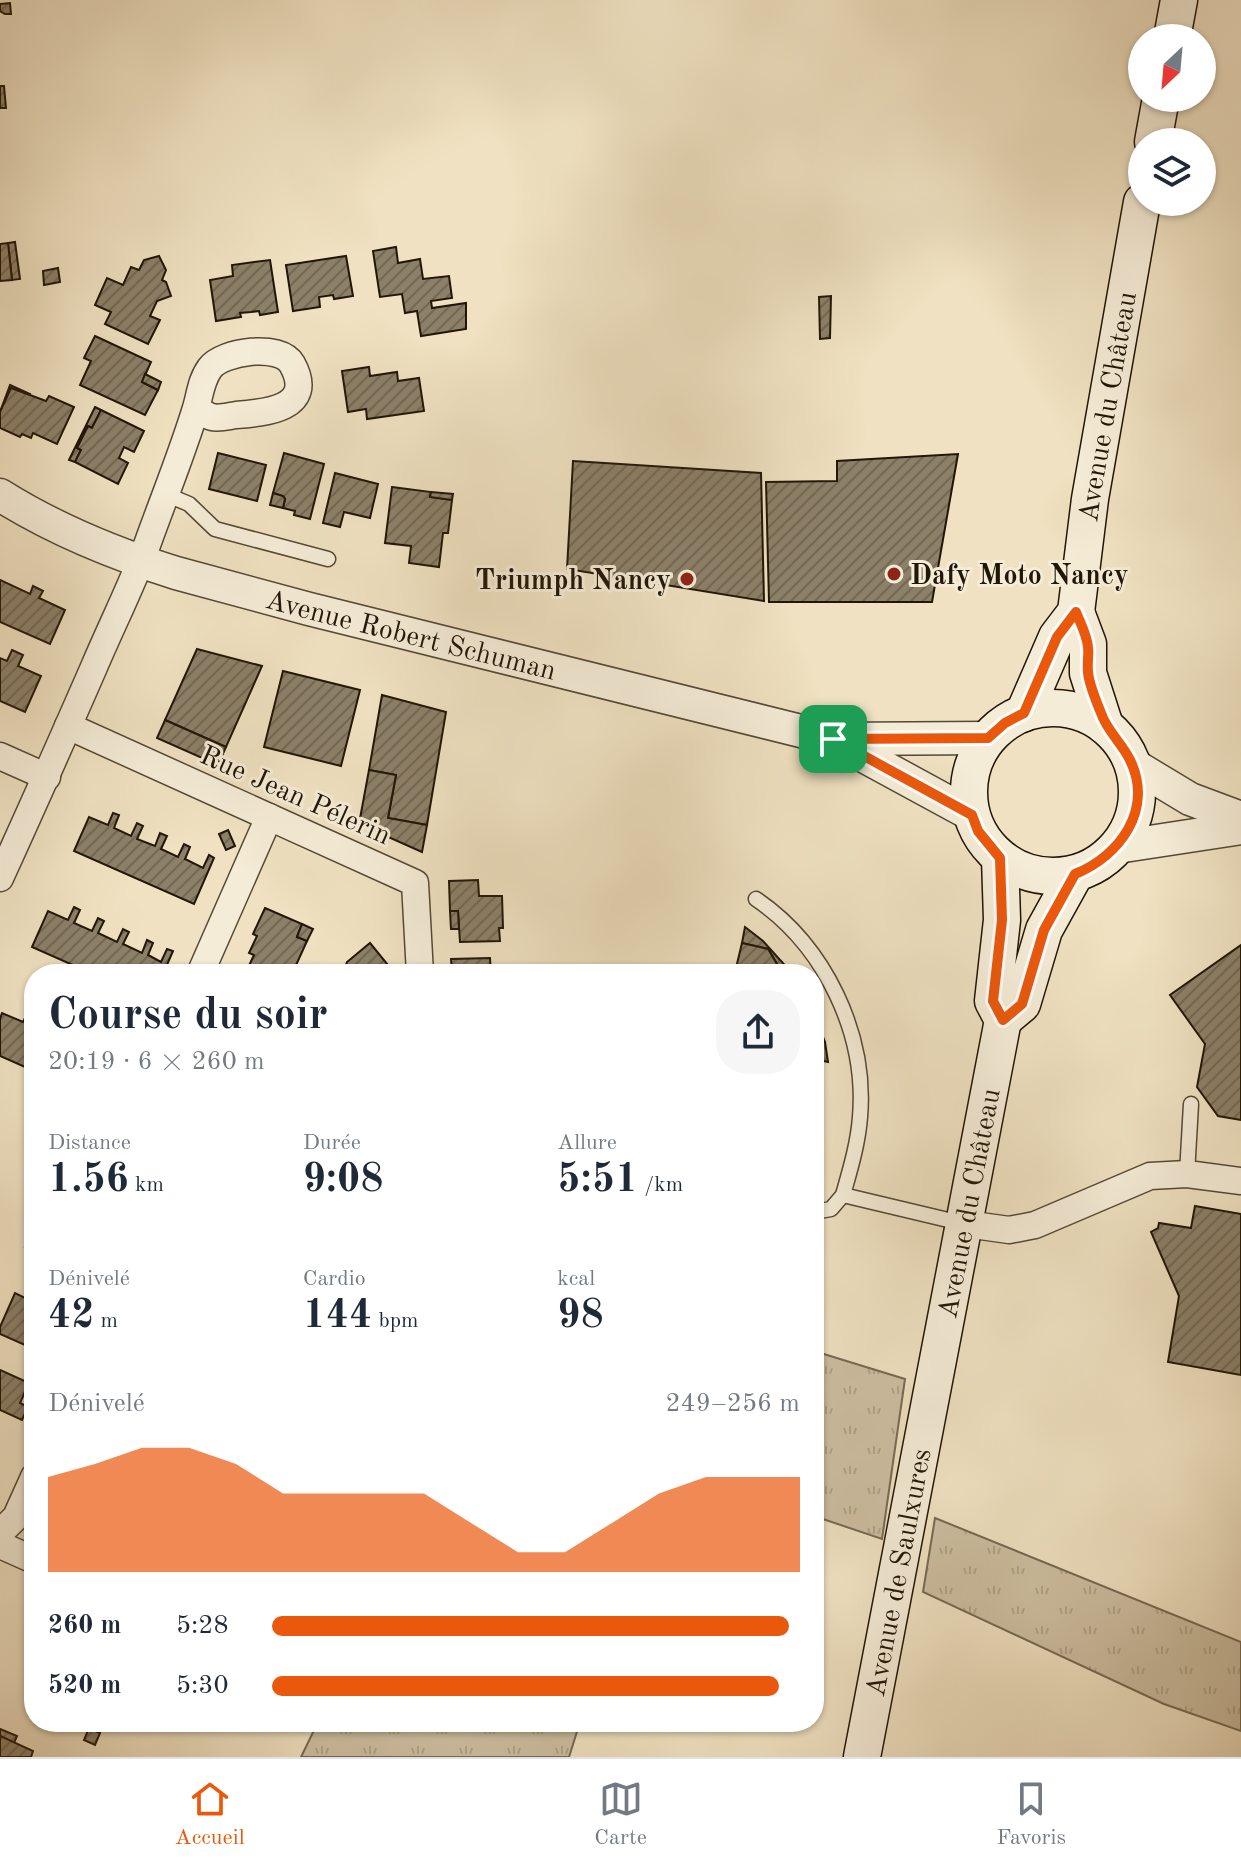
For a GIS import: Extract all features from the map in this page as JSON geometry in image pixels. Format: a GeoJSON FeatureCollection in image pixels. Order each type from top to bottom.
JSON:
{"type":"FeatureCollection","features":[{"type":"Feature","properties":{"kind":"main road"},"geometry":{"type":"LineString","coordinates":[[1175,24],[1179,0]]}},
{"type":"Feature","properties":{"kind":"main road","name":"Avenue du Château"},"geometry":{"type":"LineString","coordinates":[[1105,726],[1088,673],[1088,644],[1076,612],[1093,485],[1140,216]]}},
{"type":"Feature","properties":{"kind":"main road","name":"Avenue du Château"},"geometry":{"type":"LineString","coordinates":[[1024,713],[1057,637],[1076,612]]}},
{"type":"Feature","properties":{"kind":"main road"},"geometry":{"type":"LineString","coordinates":[[1052,708],[1080,713],[1105,726],[1121,743],[1132,764],[1137,799],[1127,833],[1117,847],[1098,863],[1075,874],[1036,874],[1023,871],[1000,858],[978,831],[972,815],[969,788],[974,761],[988,738],[1005,723],[1024,713],[1052,708]]}},
{"type":"Feature","properties":{"kind":"main road","name":"Avenue du Château"},"geometry":{"type":"LineString","coordinates":[[932,1388],[1003,1020],[993,1001],[1002,920],[1000,858]]}},
{"type":"Feature","properties":{"kind":"main road","name":"Avenue du Château"},"geometry":{"type":"LineString","coordinates":[[1003,1020],[1022,1004],[1044,930],[1075,874]]}},
{"type":"Feature","properties":{"kind":"main road","name":"Avenue de Saulxures"},"geometry":{"type":"LineString","coordinates":[[862,1757],[932,1388]]}},
{"type":"Feature","properties":{"kind":"street"},"geometry":{"type":"LineString","coordinates":[[0,878],[140,562],[196,408]]}},
{"type":"Feature","properties":{"kind":"street","name":"Avenue Robert Schuman"},"geometry":{"type":"LineString","coordinates":[[0,495],[57,527],[140,562],[278,602],[833,739],[988,738]]}},
{"type":"Feature","properties":{"kind":"street","name":"Rue Jean Pélerin"},"geometry":{"type":"LineString","coordinates":[[68,726],[415,883],[419,964]]}},
{"type":"Feature","properties":{"kind":"street","name":"Avenue Robert Schuman"},"geometry":{"type":"LineString","coordinates":[[833,739],[972,815]]}},
{"type":"Feature","properties":{"kind":"street"},"geometry":{"type":"LineString","coordinates":[[0,756],[47,777]]}},
{"type":"Feature","properties":{"kind":"street"},"geometry":{"type":"LineString","coordinates":[[1132,764],[1190,799],[1241,818]]}},
{"type":"Feature","properties":{"kind":"street"},"geometry":{"type":"LineString","coordinates":[[204,964],[269,817]]}},
{"type":"Feature","properties":{"kind":"street"},"geometry":{"type":"LineString","coordinates":[[1117,847],[1241,828]]}},
{"type":"Feature","properties":{"kind":"street"},"geometry":{"type":"LineString","coordinates":[[966,1224],[1009,1230],[1035,1225],[1150,1176],[1187,1174],[1241,1181]]}},
{"type":"Feature","properties":{"kind":"street"},"geometry":{"type":"LineString","coordinates":[[0,1533],[16,1517],[24,1499]]}},
{"type":"Feature","properties":{"kind":"street"},"geometry":{"type":"LineString","coordinates":[[0,1545],[24,1556]]}},
{"type":"Feature","properties":{"kind":"lane"},"geometry":{"type":"LineString","coordinates":[[165,494],[189,504],[215,529],[328,559]]}},
{"type":"Feature","properties":{"kind":"lane"},"geometry":{"type":"LineString","coordinates":[[756,899],[800,936],[818,964]]}},
{"type":"Feature","properties":{"kind":"lane"},"geometry":{"type":"LineString","coordinates":[[824,973],[848,1024],[861,1102],[856,1142],[843,1195],[831,1209],[824,1210]]}},
{"type":"Feature","properties":{"kind":"lane"},"geometry":{"type":"LineString","coordinates":[[1187,1174],[1191,1104]]}},
{"type":"Feature","properties":{"kind":"lane"},"geometry":{"type":"LineString","coordinates":[[843,1195],[966,1224]]}},
{"type":"Feature","properties":{"kind":"green space"},"geometry":{"type":"Polygon","coordinates":[[[824,1354],[905,1379],[882,1539],[824,1519],[824,1354]]]}},
{"type":"Feature","properties":{"kind":"green space"},"geometry":{"type":"Polygon","coordinates":[[[935,1518],[1241,1642],[1241,1731],[1164,1704],[923,1592],[935,1518]]]}},
{"type":"Feature","properties":{"kind":"green space"},"geometry":{"type":"Polygon","coordinates":[[[313,1732],[577,1732],[569,1757],[301,1757],[313,1732]]]}},
{"type":"Feature","properties":{"kind":"building"},"geometry":{"type":"Polygon","coordinates":[[[10,3],[11,14],[0,11],[0,4],[10,3]]]}},
{"type":"Feature","properties":{"kind":"building"},"geometry":{"type":"Polygon","coordinates":[[[0,86],[4,86],[6,108],[0,108],[0,86]]]}},
{"type":"Feature","properties":{"kind":"building"},"geometry":{"type":"Polygon","coordinates":[[[15,242],[20,279],[12,280],[8,243],[15,242]]]}},
{"type":"Feature","properties":{"kind":"building"},"geometry":{"type":"Polygon","coordinates":[[[8,243],[12,280],[0,281],[0,244],[8,243]]]}},
{"type":"Feature","properties":{"kind":"building"},"geometry":{"type":"Polygon","coordinates":[[[396,247],[398,263],[420,259],[423,279],[449,276],[452,298],[431,301],[432,308],[466,303],[466,329],[421,336],[417,311],[405,313],[402,294],[380,297],[373,251],[396,247]]]}},
{"type":"Feature","properties":{"kind":"building"},"geometry":{"type":"Polygon","coordinates":[[[159,256],[166,270],[162,280],[166,282],[171,296],[157,301],[150,316],[160,320],[148,344],[105,324],[111,312],[95,305],[107,278],[123,285],[131,267],[139,270],[144,260],[159,256]]]}},
{"type":"Feature","properties":{"kind":"building"},"geometry":{"type":"Polygon","coordinates":[[[346,256],[353,296],[334,299],[333,295],[319,297],[320,307],[293,311],[286,265],[346,256]]]}},
{"type":"Feature","properties":{"kind":"building"},"geometry":{"type":"Polygon","coordinates":[[[270,260],[278,312],[260,315],[259,311],[240,313],[241,317],[216,321],[210,280],[233,276],[232,265],[270,260]]]}},
{"type":"Feature","properties":{"kind":"building"},"geometry":{"type":"Polygon","coordinates":[[[58,268],[60,282],[44,285],[43,271],[58,268]]]}},
{"type":"Feature","properties":{"kind":"building"},"geometry":{"type":"Polygon","coordinates":[[[831,296],[830,338],[820,339],[819,297],[831,296]]]}},
{"type":"Feature","properties":{"kind":"building"},"geometry":{"type":"Polygon","coordinates":[[[95,336],[151,362],[142,382],[158,390],[145,415],[80,385],[91,361],[84,358],[95,336]]]}},
{"type":"Feature","properties":{"kind":"building"},"geometry":{"type":"Polygon","coordinates":[[[369,367],[370,376],[397,372],[398,381],[419,378],[424,411],[367,419],[366,409],[348,412],[342,371],[369,367]]]}},
{"type":"Feature","properties":{"kind":"building"},"geometry":{"type":"Polygon","coordinates":[[[145,374],[161,382],[158,390],[142,382],[145,374]]]}},
{"type":"Feature","properties":{"kind":"building"},"geometry":{"type":"Polygon","coordinates":[[[10,385],[30,394],[29,397],[11,388],[0,412],[10,385]]]}},
{"type":"Feature","properties":{"kind":"building"},"geometry":{"type":"Polygon","coordinates":[[[11,388],[46,401],[49,396],[74,407],[57,444],[33,433],[31,438],[22,434],[20,437],[0,428],[0,412],[11,388]]]}},
{"type":"Feature","properties":{"kind":"building"},"geometry":{"type":"Polygon","coordinates":[[[95,407],[101,410],[92,428],[88,426],[77,448],[81,450],[75,462],[69,460],[95,407]]]}},
{"type":"Feature","properties":{"kind":"building"},"geometry":{"type":"Polygon","coordinates":[[[101,410],[144,431],[134,452],[124,447],[119,458],[128,463],[118,484],[75,462],[81,450],[77,448],[88,426],[92,428],[101,410]]]}},
{"type":"Feature","properties":{"kind":"building"},"geometry":{"type":"Polygon","coordinates":[[[218,453],[266,465],[257,501],[209,489],[218,453]]]}},
{"type":"Feature","properties":{"kind":"building"},"geometry":{"type":"Polygon","coordinates":[[[284,453],[324,464],[310,519],[283,508],[283,496],[273,493],[284,453]]]}},
{"type":"Feature","properties":{"kind":"building"},"geometry":{"type":"Polygon","coordinates":[[[958,454],[932,602],[769,602],[766,482],[837,481],[837,461],[958,454]]]}},
{"type":"Feature","properties":{"kind":"building"},"geometry":{"type":"Polygon","coordinates":[[[573,461],[761,473],[764,601],[567,569],[573,461]]]}},
{"type":"Feature","properties":{"kind":"building"},"geometry":{"type":"Polygon","coordinates":[[[335,473],[378,484],[370,518],[344,512],[340,527],[323,523],[335,473]]]}},
{"type":"Feature","properties":{"kind":"building"},"geometry":{"type":"Polygon","coordinates":[[[392,487],[431,492],[430,497],[452,500],[448,533],[443,533],[439,567],[409,563],[411,546],[385,543],[392,487]]]}},
{"type":"Feature","properties":{"kind":"building"},"geometry":{"type":"Polygon","coordinates":[[[431,492],[453,494],[452,500],[430,497],[431,492]]]}},
{"type":"Feature","properties":{"kind":"building"},"geometry":{"type":"Polygon","coordinates":[[[273,493],[285,499],[283,508],[270,505],[273,493]]]}},
{"type":"Feature","properties":{"kind":"building"},"geometry":{"type":"Polygon","coordinates":[[[0,580],[30,594],[33,586],[43,591],[39,598],[65,610],[50,644],[0,622],[0,580]]]}},
{"type":"Feature","properties":{"kind":"building"},"geometry":{"type":"Polygon","coordinates":[[[197,649],[262,666],[226,747],[165,720],[197,649]]]}},
{"type":"Feature","properties":{"kind":"building"},"geometry":{"type":"Polygon","coordinates":[[[12,650],[23,655],[18,666],[41,676],[25,712],[0,701],[0,658],[7,661],[12,650]]]}},
{"type":"Feature","properties":{"kind":"building"},"geometry":{"type":"Polygon","coordinates":[[[283,671],[360,690],[341,766],[264,747],[283,671]]]}},
{"type":"Feature","properties":{"kind":"building"},"geometry":{"type":"Polygon","coordinates":[[[382,695],[446,712],[427,825],[388,818],[396,775],[369,770],[382,695]]]}},
{"type":"Feature","properties":{"kind":"building"},"geometry":{"type":"Polygon","coordinates":[[[165,720],[226,747],[218,765],[157,738],[165,720]]]}},
{"type":"Feature","properties":{"kind":"building"},"geometry":{"type":"Polygon","coordinates":[[[369,770],[396,775],[388,818],[427,825],[422,852],[359,824],[369,770]]]}},
{"type":"Feature","properties":{"kind":"building"},"geometry":{"type":"Polygon","coordinates":[[[113,813],[119,815],[114,828],[131,836],[137,823],[143,826],[137,839],[155,846],[160,833],[167,836],[161,849],[178,857],[184,844],[190,847],[185,859],[203,868],[209,855],[214,858],[194,904],[74,851],[89,817],[108,825],[113,813]]]}},
{"type":"Feature","properties":{"kind":"building"},"geometry":{"type":"Polygon","coordinates":[[[228,830],[235,846],[226,850],[219,834],[228,830]]]}},
{"type":"Feature","properties":{"kind":"building"},"geometry":{"type":"Polygon","coordinates":[[[478,880],[479,896],[502,896],[503,928],[499,928],[500,941],[460,942],[458,911],[450,911],[449,881],[478,880]]]}},
{"type":"Feature","properties":{"kind":"building"},"geometry":{"type":"Polygon","coordinates":[[[74,907],[80,910],[74,923],[92,931],[98,918],[104,921],[98,933],[117,942],[123,929],[129,932],[123,944],[142,953],[147,940],[153,943],[148,955],[161,962],[167,949],[173,951],[167,964],[70,964],[32,947],[48,911],[68,920],[74,907]]]}},
{"type":"Feature","properties":{"kind":"building"},"geometry":{"type":"Polygon","coordinates":[[[265,908],[302,924],[297,937],[307,941],[297,964],[250,964],[254,955],[249,953],[257,936],[253,934],[265,908]]]}},
{"type":"Feature","properties":{"kind":"building"},"geometry":{"type":"Polygon","coordinates":[[[450,911],[458,911],[459,929],[451,929],[450,911]]]}},
{"type":"Feature","properties":{"kind":"building"},"geometry":{"type":"Polygon","coordinates":[[[302,924],[313,929],[307,941],[297,937],[302,924]]]}},
{"type":"Feature","properties":{"kind":"building"},"geometry":{"type":"Polygon","coordinates":[[[745,927],[784,964],[777,964],[768,949],[742,943],[745,927]]]}},
{"type":"Feature","properties":{"kind":"building"},"geometry":{"type":"Polygon","coordinates":[[[370,943],[387,964],[346,964],[370,943]]]}},
{"type":"Feature","properties":{"kind":"building"},"geometry":{"type":"Polygon","coordinates":[[[742,943],[768,949],[777,964],[737,964],[742,943]]]}},
{"type":"Feature","properties":{"kind":"building"},"geometry":{"type":"Polygon","coordinates":[[[1241,945],[1241,1120],[1218,1116],[1197,1087],[1205,1044],[1170,995],[1241,945]]]}},
{"type":"Feature","properties":{"kind":"building"},"geometry":{"type":"Polygon","coordinates":[[[490,958],[490,964],[451,964],[451,959],[490,958]]]}},
{"type":"Feature","properties":{"kind":"building"},"geometry":{"type":"Polygon","coordinates":[[[2,1013],[23,1022],[24,1067],[0,1056],[2,1013]]]}},
{"type":"Feature","properties":{"kind":"building"},"geometry":{"type":"Polygon","coordinates":[[[824,1039],[825,1042],[828,1062],[824,1061],[824,1039]]]}},
{"type":"Feature","properties":{"kind":"building"},"geometry":{"type":"Polygon","coordinates":[[[1195,1206],[1241,1214],[1241,1375],[1168,1362],[1179,1296],[1151,1232],[1158,1228],[1159,1223],[1191,1228],[1195,1206]]]}},
{"type":"Feature","properties":{"kind":"building"},"geometry":{"type":"Polygon","coordinates":[[[15,1293],[24,1298],[24,1345],[0,1334],[0,1327],[15,1293]]]}},
{"type":"Feature","properties":{"kind":"building"},"geometry":{"type":"Polygon","coordinates":[[[0,1370],[24,1381],[20,1403],[24,1405],[24,1416],[22,1420],[0,1410],[0,1370]]]}},
{"type":"Feature","properties":{"kind":"building"},"geometry":{"type":"Polygon","coordinates":[[[0,1729],[17,1736],[14,1743],[0,1736],[0,1729]]]}},
{"type":"Feature","properties":{"kind":"building"},"geometry":{"type":"Polygon","coordinates":[[[87,1732],[100,1733],[95,1745],[84,1740],[87,1732]]]}},
{"type":"Feature","properties":{"kind":"building"},"geometry":{"type":"Polygon","coordinates":[[[0,1736],[33,1751],[31,1757],[0,1757],[0,1736]]]}},
{"type":"Feature","properties":{"kind":"place","name":"Dafy Moto Nancy"},"geometry":{"type":"Point","coordinates":[894,574]}},
{"type":"Feature","properties":{"kind":"place","name":"Triumph Nancy"},"geometry":{"type":"Point","coordinates":[687,579]}},
{"type":"Feature","properties":{"kind":"route"},"geometry":{"type":"LineString","coordinates":[[1076,612],[1088,644],[1088,673],[1105,726],[1121,743],[1137,781],[1134,816],[1127,833],[1105,859],[1075,874],[1044,930],[1022,1004],[1003,1020],[993,1001],[1002,920],[1000,858],[978,831],[972,815],[833,739],[988,738],[1005,723],[1024,713],[1057,637],[1076,612]]}}]}
